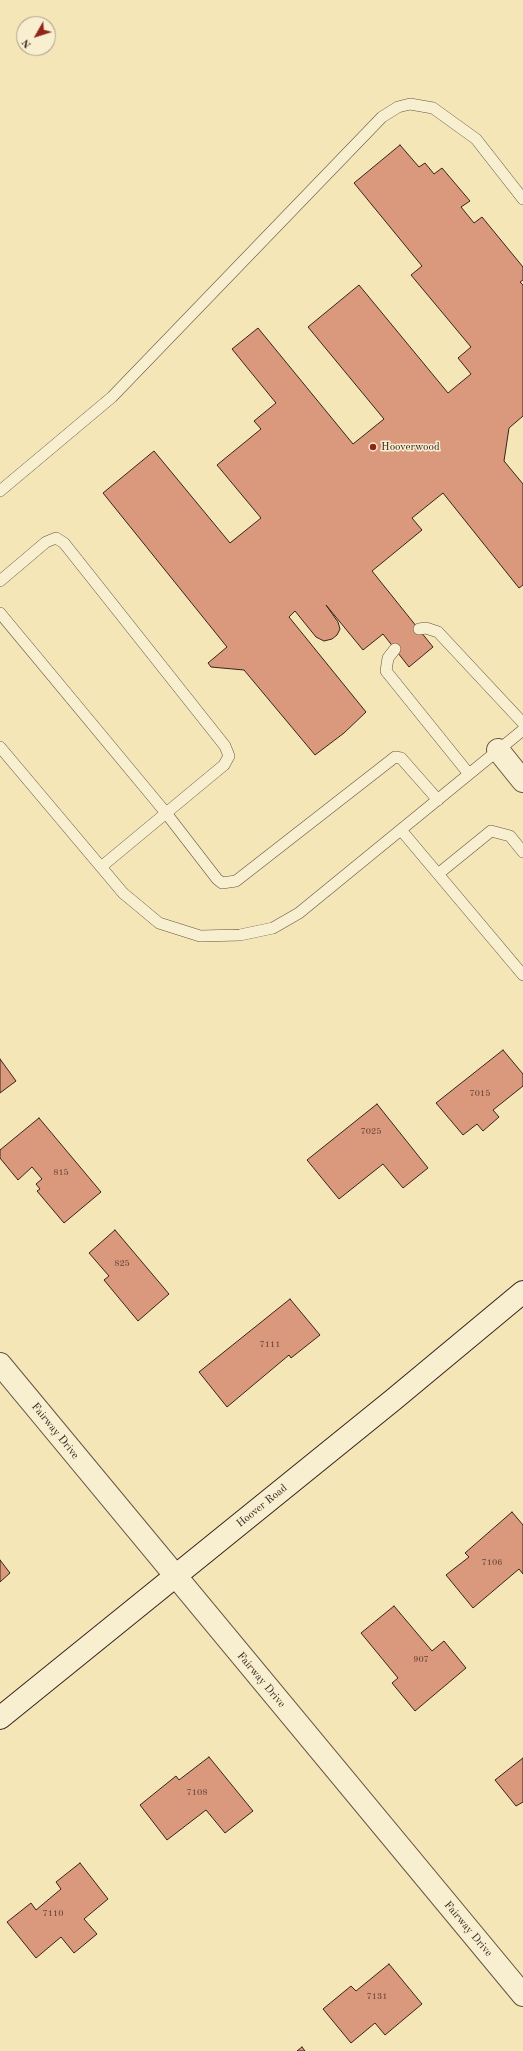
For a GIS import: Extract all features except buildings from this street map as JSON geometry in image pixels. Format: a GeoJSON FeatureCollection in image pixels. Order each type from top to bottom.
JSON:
{"type":"FeatureCollection","features":[{"type":"Feature","properties":{"kind":"street"},"geometry":{"type":"LineString","coordinates":[[498,750],[523,781]]}},
{"type":"Feature","properties":{"kind":"street","name":"Hoover Road"},"geometry":{"type":"LineString","coordinates":[[0,1718],[393,1400],[523,1292]]}},
{"type":"Feature","properties":{"kind":"street","name":"Fairway Drive"},"geometry":{"type":"LineString","coordinates":[[0,1364],[523,1995]]}},
{"type":"Feature","properties":{"kind":"lane"},"geometry":{"type":"LineString","coordinates":[[0,491],[112,397],[382,117],[398,107],[410,104],[433,108],[476,139],[523,199]]}},
{"type":"Feature","properties":{"kind":"lane"},"geometry":{"type":"LineString","coordinates":[[0,582],[46,542],[56,538],[64,543],[225,746],[229,756],[224,765],[101,867]]}},
{"type":"Feature","properties":{"kind":"lane"},"geometry":{"type":"LineString","coordinates":[[0,613],[166,813],[217,879],[222,883],[236,881],[395,757],[401,758],[438,800]]}},
{"type":"Feature","properties":{"kind":"lane"},"geometry":{"type":"LineString","coordinates":[[419,629],[426,628],[438,632],[523,723]]}},
{"type":"Feature","properties":{"kind":"lane"},"geometry":{"type":"LineString","coordinates":[[395,649],[388,658],[386,671],[469,774]]}},
{"type":"Feature","properties":{"kind":"lane"},"geometry":{"type":"LineString","coordinates":[[0,747],[123,893],[159,923],[200,936],[240,935],[273,928],[299,913],[523,730]]}},
{"type":"Feature","properties":{"kind":"lane"},"geometry":{"type":"LineString","coordinates":[[401,830],[523,976]]}},
{"type":"Feature","properties":{"kind":"lane"},"geometry":{"type":"LineString","coordinates":[[438,874],[491,831],[510,836],[523,852]]}},
{"type":"Feature","properties":{"kind":"place","name":"Hooverwood"},"geometry":{"type":"Point","coordinates":[373,447]}}]}
